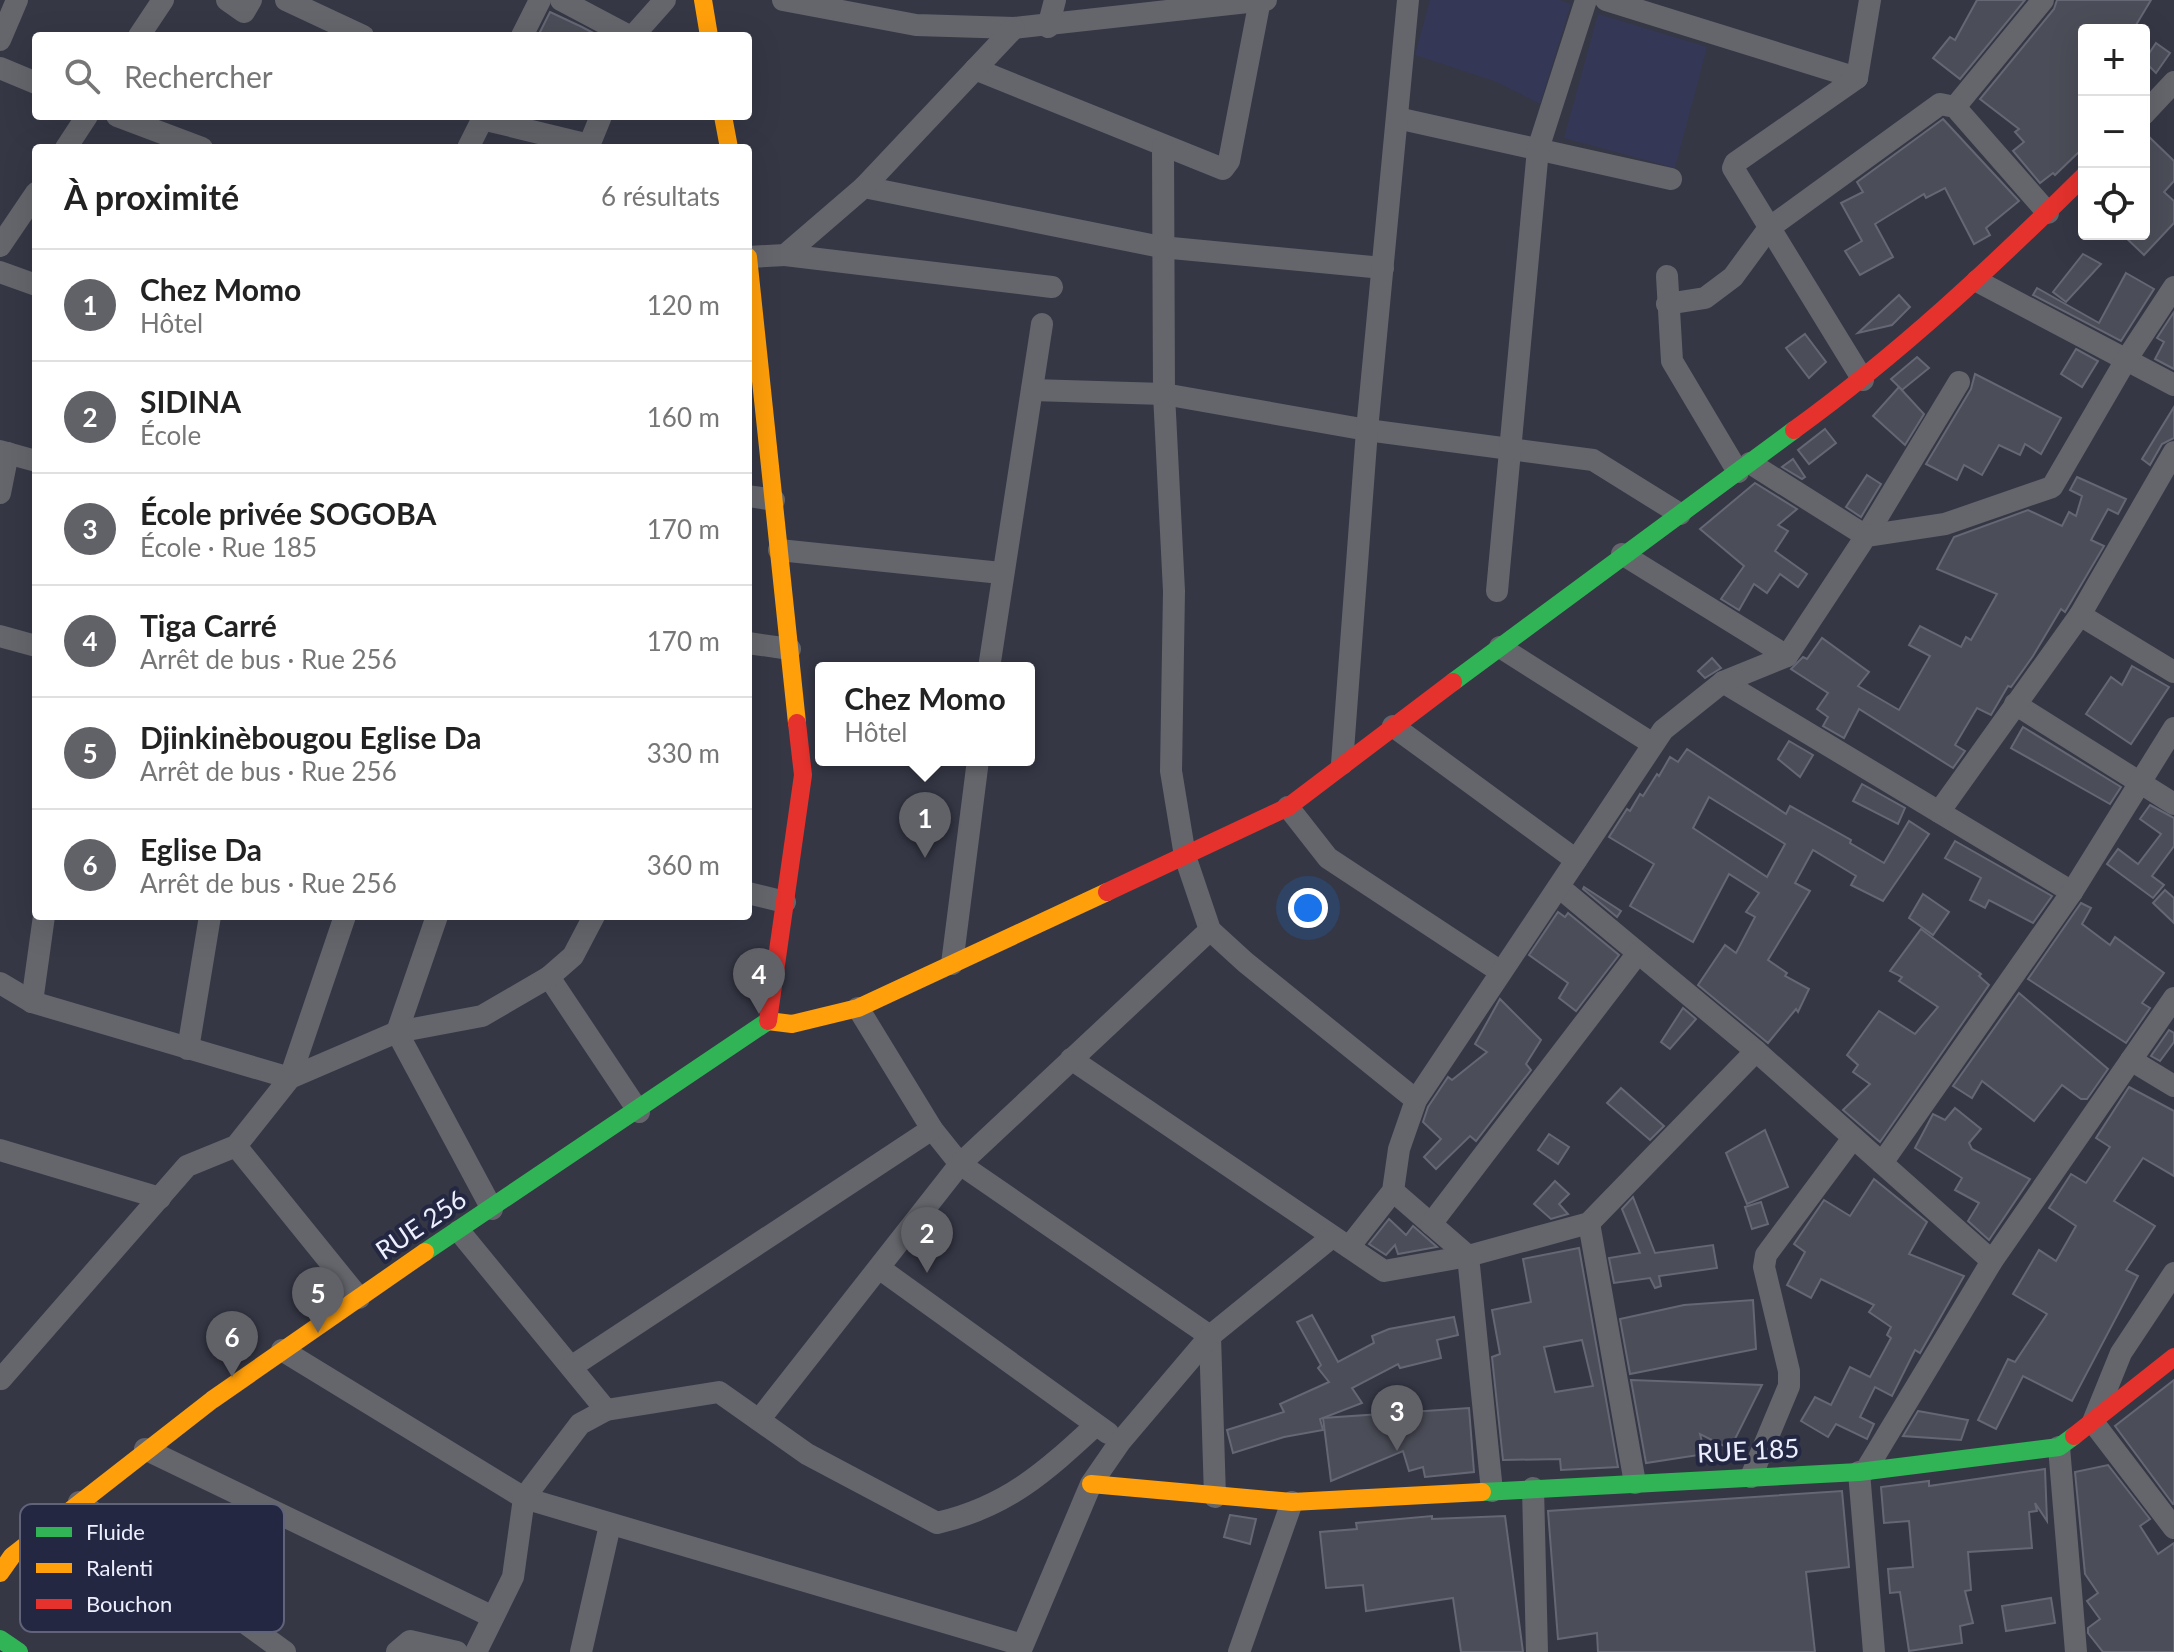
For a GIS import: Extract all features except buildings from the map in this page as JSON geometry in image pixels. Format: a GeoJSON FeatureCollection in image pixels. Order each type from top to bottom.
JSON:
{"type":"FeatureCollection","features":[{"type":"Feature","properties":{"kind":"street"},"geometry":{"type":"LineString","coordinates":[[0,40],[17,0]]}},
{"type":"Feature","properties":{"kind":"street"},"geometry":{"type":"LineString","coordinates":[[142,32],[163,0]]}},
{"type":"Feature","properties":{"kind":"street"},"geometry":{"type":"LineString","coordinates":[[227,0],[244,12],[251,0]]}},
{"type":"Feature","properties":{"kind":"street"},"geometry":{"type":"LineString","coordinates":[[286,0],[354,32]]}},
{"type":"Feature","properties":{"kind":"street"},"geometry":{"type":"LineString","coordinates":[[524,32],[540,0]]}},
{"type":"Feature","properties":{"kind":"street"},"geometry":{"type":"LineString","coordinates":[[561,0],[623,32]]}},
{"type":"Feature","properties":{"kind":"street"},"geometry":{"type":"LineString","coordinates":[[635,32],[665,0]]}},
{"type":"Feature","properties":{"kind":"street"},"geometry":{"type":"LineString","coordinates":[[703,0],[708,32]]}},
{"type":"Feature","properties":{"kind":"street"},"geometry":{"type":"LineString","coordinates":[[783,0],[842,5],[916,25],[1014,28],[1048,27],[1266,0]]}},
{"type":"Feature","properties":{"kind":"street"},"geometry":{"type":"LineString","coordinates":[[1048,27],[1055,0]]}},
{"type":"Feature","properties":{"kind":"street"},"geometry":{"type":"LineString","coordinates":[[975,69],[1217,169],[1227,166],[1260,0]]}},
{"type":"Feature","properties":{"kind":"street"},"geometry":{"type":"LineString","coordinates":[[1342,764],[1367,430],[1408,0]]}},
{"type":"Feature","properties":{"kind":"street"},"geometry":{"type":"LineString","coordinates":[[1497,591],[1538,149],[1586,0]]}},
{"type":"Feature","properties":{"kind":"street"},"geometry":{"type":"LineString","coordinates":[[1606,0],[1857,78]]}},
{"type":"Feature","properties":{"kind":"street"},"geometry":{"type":"LineString","coordinates":[[1863,380],[1734,174],[1735,163],[1857,78],[1870,0]]}},
{"type":"Feature","properties":{"kind":"street"},"geometry":{"type":"LineString","coordinates":[[1955,107],[2043,0]]}},
{"type":"Feature","properties":{"kind":"street"},"geometry":{"type":"LineString","coordinates":[[785,255],[864,187],[1014,28]]}},
{"type":"Feature","properties":{"kind":"street"},"geometry":{"type":"LineString","coordinates":[[0,68],[32,81]]}},
{"type":"Feature","properties":{"kind":"street"},"geometry":{"type":"LineString","coordinates":[[2150,108],[2174,82]]}},
{"type":"Feature","properties":{"kind":"street"},"geometry":{"type":"LineString","coordinates":[[1667,304],[1705,298],[1733,277],[1769,228],[1933,106],[1955,107],[2048,213]]}},
{"type":"Feature","properties":{"kind":"street"},"geometry":{"type":"LineString","coordinates":[[1397,118],[1671,179]]}},
{"type":"Feature","properties":{"kind":"street"},"geometry":{"type":"LineString","coordinates":[[69,144],[84,120]]}},
{"type":"Feature","properties":{"kind":"street"},"geometry":{"type":"LineString","coordinates":[[128,120],[191,144]]}},
{"type":"Feature","properties":{"kind":"street"},"geometry":{"type":"LineString","coordinates":[[470,144],[482,120]]}},
{"type":"Feature","properties":{"kind":"street"},"geometry":{"type":"LineString","coordinates":[[490,120],[578,144]]}},
{"type":"Feature","properties":{"kind":"street"},"geometry":{"type":"LineString","coordinates":[[590,144],[599,120]]}},
{"type":"Feature","properties":{"kind":"street"},"geometry":{"type":"LineString","coordinates":[[724,120],[728,144]]}},
{"type":"Feature","properties":{"kind":"street"},"geometry":{"type":"LineString","coordinates":[[1163,147],[1161,247],[1164,394],[1174,591],[1171,771],[1185,856],[1210,930],[1416,1100]]}},
{"type":"Feature","properties":{"kind":"street"},"geometry":{"type":"LineString","coordinates":[[753,349],[774,500],[803,775],[768,1021],[792,1024],[858,1008],[1288,807],[1622,554],[1863,380],[1977,281],[2078,182]]}},
{"type":"Feature","properties":{"kind":"street"},"geometry":{"type":"LineString","coordinates":[[864,187],[1161,247],[1383,268]]}},
{"type":"Feature","properties":{"kind":"street"},"geometry":{"type":"LineString","coordinates":[[0,246],[32,199]]}},
{"type":"Feature","properties":{"kind":"street"},"geometry":{"type":"LineString","coordinates":[[752,257],[785,255],[1052,287]]}},
{"type":"Feature","properties":{"kind":"street"},"geometry":{"type":"LineString","coordinates":[[0,272],[32,284]]}},
{"type":"Feature","properties":{"kind":"street"},"geometry":{"type":"LineString","coordinates":[[1667,276],[1672,361],[1744,467],[1866,536],[1945,524],[2052,487],[2126,360],[2174,287]]}},
{"type":"Feature","properties":{"kind":"street"},"geometry":{"type":"LineString","coordinates":[[1977,281],[2174,385]]}},
{"type":"Feature","properties":{"kind":"street"},"geometry":{"type":"LineString","coordinates":[[990,662],[1001,573],[1042,324]]}},
{"type":"Feature","properties":{"kind":"street"},"geometry":{"type":"LineString","coordinates":[[282,1350],[524,1498],[1021,1648],[1091,1484],[1120,1442],[1210,1336],[1340,1242],[1393,1191],[1399,1149],[1416,1100],[1653,744],[1663,730],[1723,682],[1787,656],[1866,536],[1959,382]]}},
{"type":"Feature","properties":{"kind":"street"},"geometry":{"type":"LineString","coordinates":[[1032,390],[1164,394],[1367,430],[1593,460],[1680,514]]}},
{"type":"Feature","properties":{"kind":"street"},"geometry":{"type":"LineString","coordinates":[[0,493],[4,452],[32,460]]}},
{"type":"Feature","properties":{"kind":"street"},"geometry":{"type":"LineString","coordinates":[[1939,812],[2080,615],[2174,452]]}},
{"type":"Feature","properties":{"kind":"street"},"geometry":{"type":"LineString","coordinates":[[752,497],[774,500]]}},
{"type":"Feature","properties":{"kind":"street"},"geometry":{"type":"LineString","coordinates":[[779,550],[1001,573]]}},
{"type":"Feature","properties":{"kind":"street"},"geometry":{"type":"LineString","coordinates":[[1622,554],[1787,656]]}},
{"type":"Feature","properties":{"kind":"street"},"geometry":{"type":"LineString","coordinates":[[2080,615],[2174,672]]}},
{"type":"Feature","properties":{"kind":"street"},"geometry":{"type":"LineString","coordinates":[[0,636],[32,645]]}},
{"type":"Feature","properties":{"kind":"street"},"geometry":{"type":"LineString","coordinates":[[752,644],[790,649]]}},
{"type":"Feature","properties":{"kind":"street"},"geometry":{"type":"LineString","coordinates":[[1500,647],[1653,744]]}},
{"type":"Feature","properties":{"kind":"street"},"geometry":{"type":"LineString","coordinates":[[1723,682],[2072,892]]}},
{"type":"Feature","properties":{"kind":"street"},"geometry":{"type":"LineString","coordinates":[[2015,704],[2174,804]]}},
{"type":"Feature","properties":{"kind":"street"},"geometry":{"type":"LineString","coordinates":[[1393,726],[1576,860]]}},
{"type":"Feature","properties":{"kind":"street"},"geometry":{"type":"LineString","coordinates":[[1882,1163],[2072,892],[2174,728]]}},
{"type":"Feature","properties":{"kind":"street"},"geometry":{"type":"LineString","coordinates":[[952,964],[977,766]]}},
{"type":"Feature","properties":{"kind":"street"},"geometry":{"type":"LineString","coordinates":[[1288,807],[1328,858],[1501,972]]}},
{"type":"Feature","properties":{"kind":"street"},"geometry":{"type":"LineString","coordinates":[[1559,887],[1756,1051],[1992,1261]]}},
{"type":"Feature","properties":{"kind":"street"},"geometry":{"type":"LineString","coordinates":[[752,894],[785,902]]}},
{"type":"Feature","properties":{"kind":"street"},"geometry":{"type":"LineString","coordinates":[[32,1002],[43,920]]}},
{"type":"Feature","properties":{"kind":"street"},"geometry":{"type":"LineString","coordinates":[[188,1049],[209,920]]}},
{"type":"Feature","properties":{"kind":"street"},"geometry":{"type":"LineString","coordinates":[[1,1379],[187,1166],[236,1146],[290,1078],[344,920]]}},
{"type":"Feature","properties":{"kind":"street"},"geometry":{"type":"LineString","coordinates":[[436,920],[397,1032],[492,1209]]}},
{"type":"Feature","properties":{"kind":"street"},"geometry":{"type":"LineString","coordinates":[[0,983],[32,1002],[290,1078],[397,1032],[482,1016],[549,977],[573,956],[592,920]]}},
{"type":"Feature","properties":{"kind":"street"},"geometry":{"type":"LineString","coordinates":[[759,1420],[960,1164],[1210,930]]}},
{"type":"Feature","properties":{"kind":"street"},"geometry":{"type":"LineString","coordinates":[[1431,1224],[1638,953]]}},
{"type":"Feature","properties":{"kind":"street"},"geometry":{"type":"LineString","coordinates":[[549,977],[639,1112]]}},
{"type":"Feature","properties":{"kind":"street"},"geometry":{"type":"LineString","coordinates":[[1874,1652],[1863,1471],[1992,1261],[2174,998]]}},
{"type":"Feature","properties":{"kind":"street"},"geometry":{"type":"LineString","coordinates":[[858,1008],[932,1129],[960,1164],[1210,1336]]}},
{"type":"Feature","properties":{"kind":"street","name":"RUE 256"},"geometry":{"type":"LineString","coordinates":[[77,1504],[145,1449],[282,1350],[639,1112],[768,1021]]}},
{"type":"Feature","properties":{"kind":"street"},"geometry":{"type":"LineString","coordinates":[[1071,1059],[1384,1271],[1468,1256],[1589,1223],[1756,1051]]}},
{"type":"Feature","properties":{"kind":"street"},"geometry":{"type":"LineString","coordinates":[[2131,1060],[2174,1086]]}},
{"type":"Feature","properties":{"kind":"street"},"geometry":{"type":"LineString","coordinates":[[571,1367],[932,1129]]}},
{"type":"Feature","properties":{"kind":"street"},"geometry":{"type":"LineString","coordinates":[[1751,1477],[1789,1386],[1789,1371],[1764,1267],[1766,1255],[1853,1138]]}},
{"type":"Feature","properties":{"kind":"street"},"geometry":{"type":"LineString","coordinates":[[236,1146],[299,1219],[359,1298]]}},
{"type":"Feature","properties":{"kind":"street"},"geometry":{"type":"LineString","coordinates":[[0,1150],[160,1198]]}},
{"type":"Feature","properties":{"kind":"street"},"geometry":{"type":"LineString","coordinates":[[1393,1191],[1468,1256],[1492,1491]]}},
{"type":"Feature","properties":{"kind":"street"},"geometry":{"type":"LineString","coordinates":[[1589,1223],[1635,1483]]}},
{"type":"Feature","properties":{"kind":"street"},"geometry":{"type":"LineString","coordinates":[[459,1231],[606,1410]]}},
{"type":"Feature","properties":{"kind":"street"},"geometry":{"type":"LineString","coordinates":[[879,1268],[1120,1442]]}},
{"type":"Feature","properties":{"kind":"street"},"geometry":{"type":"LineString","coordinates":[[2174,1273],[2121,1353],[2093,1422],[2174,1528]]}},
{"type":"Feature","properties":{"kind":"street"},"geometry":{"type":"LineString","coordinates":[[1210,1336],[1215,1497]]}},
{"type":"Feature","properties":{"kind":"street","name":"RUE 185"},"geometry":{"type":"LineString","coordinates":[[1091,1484],[1292,1502],[1863,1471],[2059,1447],[2174,1357]]}},
{"type":"Feature","properties":{"kind":"street"},"geometry":{"type":"LineString","coordinates":[[476,1652],[513,1577],[524,1498],[580,1424],[606,1410],[719,1392],[807,1454],[937,1523],[973,1515],[1033,1483],[1096,1425]]}},
{"type":"Feature","properties":{"kind":"street"},"geometry":{"type":"LineString","coordinates":[[2059,1447],[2076,1652]]}},
{"type":"Feature","properties":{"kind":"street"},"geometry":{"type":"LineString","coordinates":[[145,1449],[259,1504]]}},
{"type":"Feature","properties":{"kind":"street"},"geometry":{"type":"LineString","coordinates":[[1533,1488],[1537,1652]]}},
{"type":"Feature","properties":{"kind":"street"},"geometry":{"type":"LineString","coordinates":[[1239,1652],[1292,1502]]}},
{"type":"Feature","properties":{"kind":"street"},"geometry":{"type":"LineString","coordinates":[[284,1516],[493,1617]]}},
{"type":"Feature","properties":{"kind":"street"},"geometry":{"type":"LineString","coordinates":[[581,1652],[610,1525]]}},
{"type":"Feature","properties":{"kind":"street","name":"RUE 256"},"geometry":{"type":"LineString","coordinates":[[0,1573],[20,1550]]}},
{"type":"Feature","properties":{"kind":"street"},"geometry":{"type":"LineString","coordinates":[[258,1632],[285,1652]]}},
{"type":"Feature","properties":{"kind":"street"},"geometry":{"type":"LineString","coordinates":[[0,1639],[19,1652]]}},
{"type":"Feature","properties":{"kind":"street"},"geometry":{"type":"LineString","coordinates":[[397,1652],[410,1641],[457,1652]]}},
{"type":"Feature","properties":{"kind":"shaded area"},"geometry":{"type":"Polygon","coordinates":[[[1430,0],[1559,0],[1571,4],[1540,104],[1497,82],[1415,55],[1430,0]]]}},
{"type":"Feature","properties":{"kind":"shaded area"},"geometry":{"type":"Polygon","coordinates":[[[1598,14],[1707,47],[1675,168],[1564,138],[1598,14]]]}},
{"type":"Feature","properties":{"kind":"traffic: fast"},"geometry":{"type":"LineString","coordinates":[[1453,682],[1794,430]]}},
{"type":"Feature","properties":{"kind":"traffic: fast"},"geometry":{"type":"LineString","coordinates":[[425,1252],[768,1021]]}},
{"type":"Feature","properties":{"kind":"traffic: fast"},"geometry":{"type":"LineString","coordinates":[[1482,1492],[1859,1472],[2059,1447],[2074,1436]]}},
{"type":"Feature","properties":{"kind":"traffic: fast"},"geometry":{"type":"LineString","coordinates":[[0,1639],[19,1652]]}},
{"type":"Feature","properties":{"kind":"traffic: slow"},"geometry":{"type":"LineString","coordinates":[[703,0],[708,32]]}},
{"type":"Feature","properties":{"kind":"traffic: slow"},"geometry":{"type":"LineString","coordinates":[[724,120],[728,144]]}},
{"type":"Feature","properties":{"kind":"traffic: slow"},"geometry":{"type":"LineString","coordinates":[[752,295],[797,723]]}},
{"type":"Feature","properties":{"kind":"traffic: slow"},"geometry":{"type":"LineString","coordinates":[[768,1021],[792,1024],[858,1008],[1107,892]]}},
{"type":"Feature","properties":{"kind":"traffic: slow"},"geometry":{"type":"LineString","coordinates":[[79,1504],[212,1400],[425,1252]]}},
{"type":"Feature","properties":{"kind":"traffic: slow"},"geometry":{"type":"LineString","coordinates":[[1091,1484],[1292,1502],[1482,1492]]}},
{"type":"Feature","properties":{"kind":"traffic: slow"},"geometry":{"type":"LineString","coordinates":[[0,1573],[20,1550]]}},
{"type":"Feature","properties":{"kind":"traffic: jam"},"geometry":{"type":"LineString","coordinates":[[1794,430],[1871,371],[1944,309],[2078,182]]}},
{"type":"Feature","properties":{"kind":"traffic: jam"},"geometry":{"type":"LineString","coordinates":[[1107,892],[1288,807],[1453,682]]}},
{"type":"Feature","properties":{"kind":"traffic: jam"},"geometry":{"type":"LineString","coordinates":[[768,1021],[803,775],[797,723]]}},
{"type":"Feature","properties":{"kind":"traffic: jam"},"geometry":{"type":"LineString","coordinates":[[2074,1436],[2174,1357]]}},
{"type":"Feature","properties":{"kind":"place","name":"Chez Momo"},"geometry":{"type":"Point","coordinates":[925,858]}},
{"type":"Feature","properties":{"kind":"place","name":"Tiga Carré"},"geometry":{"type":"Point","coordinates":[759,1014]}},
{"type":"Feature","properties":{"kind":"place","name":"SIDINA"},"geometry":{"type":"Point","coordinates":[927,1273]}},
{"type":"Feature","properties":{"kind":"place","name":"Djinkinèbougou Eglise Da"},"geometry":{"type":"Point","coordinates":[318,1333]}},
{"type":"Feature","properties":{"kind":"place","name":"Eglise Da"},"geometry":{"type":"Point","coordinates":[232,1377]}},
{"type":"Feature","properties":{"kind":"place","name":"École privée SOGOBA"},"geometry":{"type":"Point","coordinates":[1397,1451]}}]}
